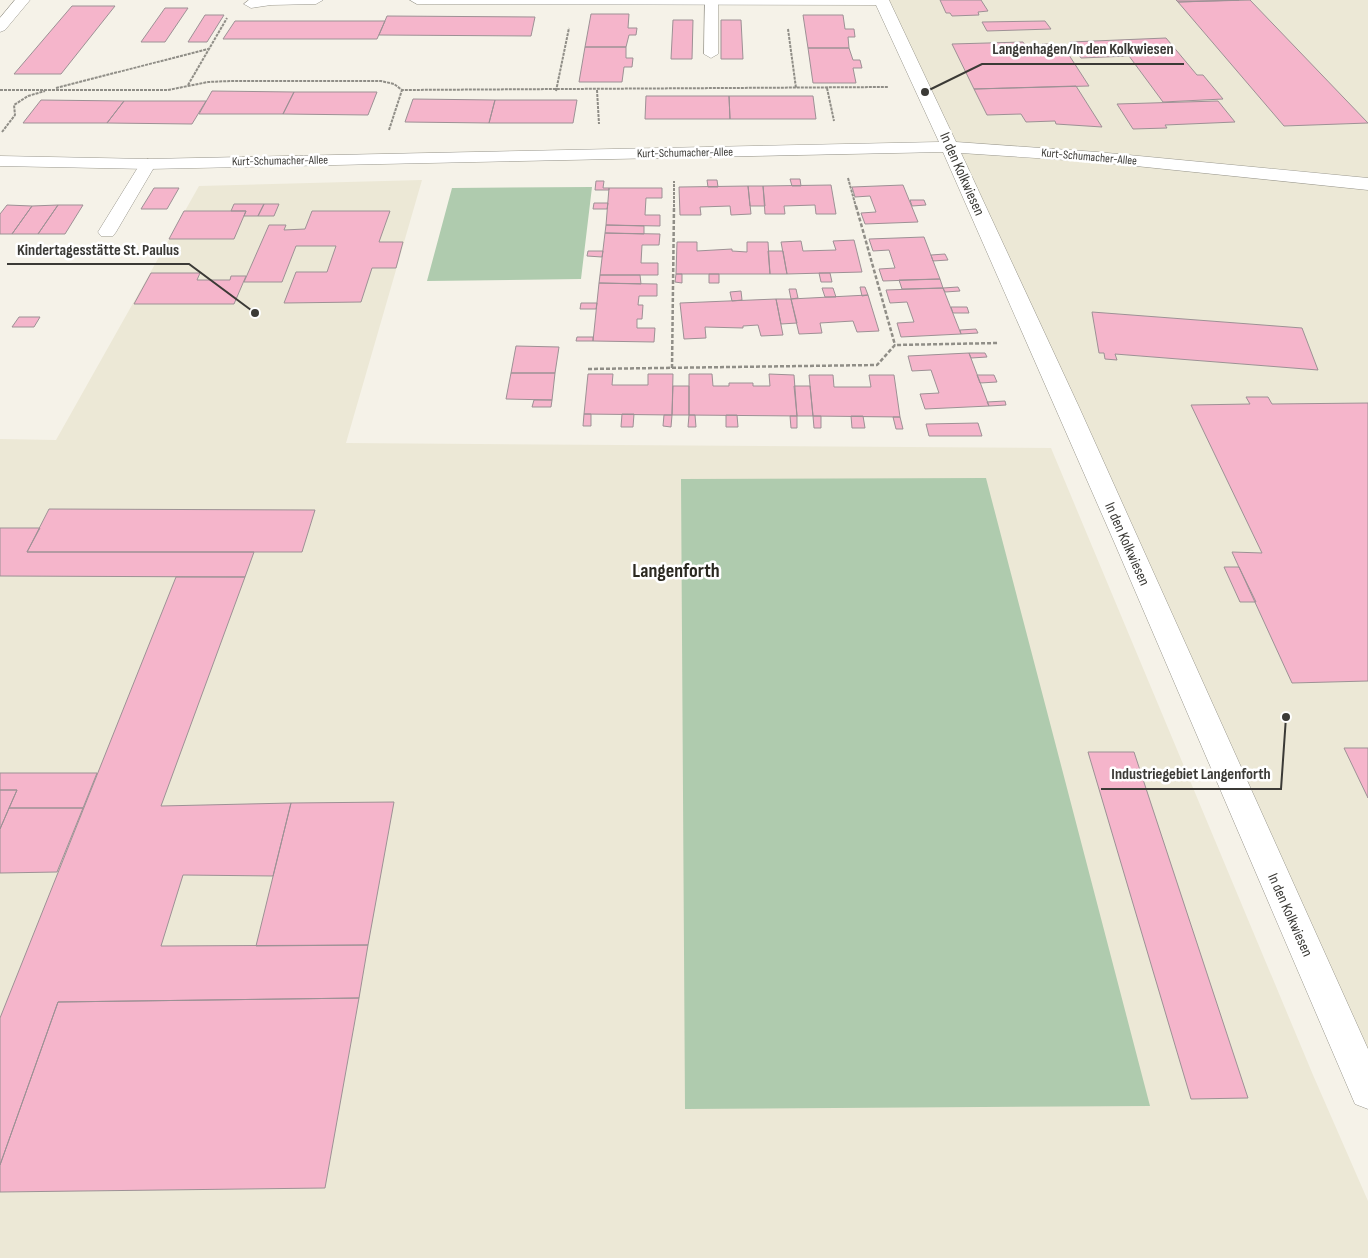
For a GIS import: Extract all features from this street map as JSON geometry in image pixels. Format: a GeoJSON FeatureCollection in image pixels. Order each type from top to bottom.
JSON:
{"type":"FeatureCollection","features":[{"type":"Feature","properties":{"kind":"street"},"geometry":{"type":"LineString","coordinates":[[0,27],[24,0]]}},
{"type":"Feature","properties":{"kind":"street"},"geometry":{"type":"LineString","coordinates":[[251,4],[271,1],[316,0]]}},
{"type":"Feature","properties":{"kind":"street"},"geometry":{"type":"LineString","coordinates":[[417,0],[881,1]]}},
{"type":"Feature","properties":{"kind":"street","name":"In den Kolkwiesen"},"geometry":{"type":"LineString","coordinates":[[881,1],[924,87],[1038,342],[1368,1091]]}},
{"type":"Feature","properties":{"kind":"street","name":"Kurt-Schumacher-Allee"},"geometry":{"type":"LineString","coordinates":[[0,161],[148,164],[950,147],[1098,157],[1368,184]]}},
{"type":"Feature","properties":{"kind":"lane"},"geometry":{"type":"LineString","coordinates":[[711,1],[711,54]]}},
{"type":"Feature","properties":{"kind":"lane"},"geometry":{"type":"LineString","coordinates":[[107,232],[148,164]]}},
{"type":"Feature","properties":{"kind":"path"},"geometry":{"type":"LineString","coordinates":[[556,91],[574,0]]}},
{"type":"Feature","properties":{"kind":"path"},"geometry":{"type":"LineString","coordinates":[[784,1],[796,88]]}},
{"type":"Feature","properties":{"kind":"path"},"geometry":{"type":"LineString","coordinates":[[188,85],[229,16],[251,4]]}},
{"type":"Feature","properties":{"kind":"path"},"geometry":{"type":"LineString","coordinates":[[0,134],[15,115],[14,105],[28,96],[208,49]]}},
{"type":"Feature","properties":{"kind":"path"},"geometry":{"type":"LineString","coordinates":[[0,90],[168,90],[188,85],[230,81],[381,81],[394,84],[402,90],[556,91],[648,87],[924,87]]}},
{"type":"Feature","properties":{"kind":"path"},"geometry":{"type":"LineString","coordinates":[[827,88],[840,149],[895,345]]}},
{"type":"Feature","properties":{"kind":"path"},"geometry":{"type":"LineString","coordinates":[[380,159],[402,90]]}},
{"type":"Feature","properties":{"kind":"path"},"geometry":{"type":"LineString","coordinates":[[672,368],[674,153]]}},
{"type":"Feature","properties":{"kind":"path"},"geometry":{"type":"LineString","coordinates":[[588,368],[877,364],[895,345],[1038,342]]}},
{"type":"Feature","properties":{"kind":"shaded area"},"geometry":{"type":"Polygon","coordinates":[[[881,0],[1368,0],[1368,1091],[881,0]]]}},
{"type":"Feature","properties":{"kind":"shaded area"},"geometry":{"type":"Polygon","coordinates":[[[422,180],[346,443],[1051,448],[1313,1075],[1368,1201],[1368,1258],[0,1258],[0,439],[56,440],[199,186],[422,180]]]}},
{"type":"Feature","properties":{"kind":"green space"},"geometry":{"type":"Polygon","coordinates":[[[592,187],[581,279],[427,281],[452,188],[592,187]]]}},
{"type":"Feature","properties":{"kind":"green space"},"geometry":{"type":"Polygon","coordinates":[[[986,478],[1150,1106],[685,1109],[681,479],[986,478]]]}},
{"type":"Feature","properties":{"kind":"building"},"geometry":{"type":"Polygon","coordinates":[[[940,0],[981,0],[988,11],[978,12],[979,15],[952,16],[950,13],[946,13],[940,0]]]}},
{"type":"Feature","properties":{"kind":"building"},"geometry":{"type":"Polygon","coordinates":[[[1176,0],[1239,0],[1178,2],[1176,0]]]}},
{"type":"Feature","properties":{"kind":"building"},"geometry":{"type":"Polygon","coordinates":[[[1250,0],[1368,123],[1284,126],[1178,2],[1250,0]]]}},
{"type":"Feature","properties":{"kind":"building"},"geometry":{"type":"Polygon","coordinates":[[[72,6],[115,6],[61,74],[14,74],[72,6]]]}},
{"type":"Feature","properties":{"kind":"building"},"geometry":{"type":"Polygon","coordinates":[[[165,8],[188,8],[165,42],[141,42],[165,8]]]}},
{"type":"Feature","properties":{"kind":"building"},"geometry":{"type":"Polygon","coordinates":[[[591,14],[629,14],[628,28],[637,28],[636,35],[629,35],[626,47],[585,47],[591,14]]]}},
{"type":"Feature","properties":{"kind":"building"},"geometry":{"type":"Polygon","coordinates":[[[205,15],[224,15],[207,42],[188,42],[205,15]]]}},
{"type":"Feature","properties":{"kind":"building"},"geometry":{"type":"Polygon","coordinates":[[[803,15],[843,15],[845,29],[854,29],[855,37],[848,37],[849,48],[808,48],[803,15]]]}},
{"type":"Feature","properties":{"kind":"building"},"geometry":{"type":"Polygon","coordinates":[[[387,16],[535,17],[531,36],[379,35],[387,16]]]}},
{"type":"Feature","properties":{"kind":"building"},"geometry":{"type":"Polygon","coordinates":[[[673,20],[693,20],[692,59],[671,59],[673,20]]]}},
{"type":"Feature","properties":{"kind":"building"},"geometry":{"type":"Polygon","coordinates":[[[721,20],[741,20],[743,59],[721,59],[721,20]]]}},
{"type":"Feature","properties":{"kind":"building"},"geometry":{"type":"Polygon","coordinates":[[[235,21],[385,21],[377,39],[223,39],[235,21]]]}},
{"type":"Feature","properties":{"kind":"building"},"geometry":{"type":"Polygon","coordinates":[[[1045,21],[1051,29],[987,31],[982,22],[1045,21]]]}},
{"type":"Feature","properties":{"kind":"building"},"geometry":{"type":"Polygon","coordinates":[[[1166,38],[1197,75],[1203,75],[1223,99],[1163,102],[1129,56],[1081,58],[1070,42],[1166,38]]]}},
{"type":"Feature","properties":{"kind":"building"},"geometry":{"type":"Polygon","coordinates":[[[1023,42],[1030,53],[1047,53],[1042,44],[1054,44],[1059,52],[1067,52],[1089,86],[974,89],[952,44],[1023,42]]]}},
{"type":"Feature","properties":{"kind":"building"},"geometry":{"type":"Polygon","coordinates":[[[585,47],[626,47],[626,58],[633,58],[632,67],[624,67],[622,82],[579,82],[585,47]]]}},
{"type":"Feature","properties":{"kind":"building"},"geometry":{"type":"Polygon","coordinates":[[[808,48],[849,48],[853,60],[860,60],[862,68],[853,68],[856,83],[813,83],[808,48]]]}},
{"type":"Feature","properties":{"kind":"building"},"geometry":{"type":"Polygon","coordinates":[[[1076,86],[1102,127],[1056,124],[1055,121],[1026,122],[1021,114],[987,115],[974,89],[1076,86]]]}},
{"type":"Feature","properties":{"kind":"building"},"geometry":{"type":"Polygon","coordinates":[[[212,91],[294,92],[283,114],[199,114],[212,91]]]}},
{"type":"Feature","properties":{"kind":"building"},"geometry":{"type":"Polygon","coordinates":[[[294,92],[377,92],[368,115],[283,114],[294,92]]]}},
{"type":"Feature","properties":{"kind":"building"},"geometry":{"type":"Polygon","coordinates":[[[646,96],[729,96],[730,119],[645,119],[646,96]]]}},
{"type":"Feature","properties":{"kind":"building"},"geometry":{"type":"Polygon","coordinates":[[[729,96],[813,96],[816,119],[730,119],[729,96]]]}},
{"type":"Feature","properties":{"kind":"building"},"geometry":{"type":"Polygon","coordinates":[[[413,99],[495,100],[489,123],[405,122],[413,99]]]}},
{"type":"Feature","properties":{"kind":"building"},"geometry":{"type":"Polygon","coordinates":[[[41,100],[124,101],[107,123],[23,123],[41,100]]]}},
{"type":"Feature","properties":{"kind":"building"},"geometry":{"type":"Polygon","coordinates":[[[495,100],[577,100],[573,123],[489,123],[495,100]]]}},
{"type":"Feature","properties":{"kind":"building"},"geometry":{"type":"Polygon","coordinates":[[[124,101],[206,101],[192,124],[107,123],[124,101]]]}},
{"type":"Feature","properties":{"kind":"building"},"geometry":{"type":"Polygon","coordinates":[[[1218,101],[1235,122],[1165,125],[1167,128],[1133,129],[1117,104],[1218,101]]]}},
{"type":"Feature","properties":{"kind":"building"},"geometry":{"type":"Polygon","coordinates":[[[790,179],[800,179],[801,186],[792,186],[790,179]]]}},
{"type":"Feature","properties":{"kind":"building"},"geometry":{"type":"Polygon","coordinates":[[[707,180],[717,180],[718,187],[708,187],[707,180]]]}},
{"type":"Feature","properties":{"kind":"building"},"geometry":{"type":"Polygon","coordinates":[[[596,181],[604,181],[603,188],[609,188],[609,190],[595,190],[596,181]]]}},
{"type":"Feature","properties":{"kind":"building"},"geometry":{"type":"Polygon","coordinates":[[[831,185],[836,214],[816,214],[815,205],[784,206],[785,214],[765,214],[763,186],[831,185]]]}},
{"type":"Feature","properties":{"kind":"building"},"geometry":{"type":"Polygon","coordinates":[[[903,185],[918,222],[865,224],[861,213],[876,212],[870,196],[855,197],[852,187],[903,185]]]}},
{"type":"Feature","properties":{"kind":"building"},"geometry":{"type":"Polygon","coordinates":[[[748,186],[751,214],[731,215],[730,206],[700,207],[701,215],[680,215],[679,187],[748,186]]]}},
{"type":"Feature","properties":{"kind":"building"},"geometry":{"type":"Polygon","coordinates":[[[748,186],[763,186],[765,206],[750,206],[748,186]]]}},
{"type":"Feature","properties":{"kind":"building"},"geometry":{"type":"Polygon","coordinates":[[[154,188],[179,188],[167,209],[141,209],[154,188]]]}},
{"type":"Feature","properties":{"kind":"building"},"geometry":{"type":"Polygon","coordinates":[[[609,188],[662,188],[662,198],[646,198],[645,215],[660,215],[660,226],[606,225],[609,188]]]}},
{"type":"Feature","properties":{"kind":"building"},"geometry":{"type":"Polygon","coordinates":[[[910,200],[924,200],[926,205],[912,206],[910,200]]]}},
{"type":"Feature","properties":{"kind":"building"},"geometry":{"type":"Polygon","coordinates":[[[594,203],[608,203],[607,209],[593,209],[594,203]]]}},
{"type":"Feature","properties":{"kind":"building"},"geometry":{"type":"Polygon","coordinates":[[[234,204],[264,204],[258,216],[244,216],[246,211],[231,211],[234,204]]]}},
{"type":"Feature","properties":{"kind":"building"},"geometry":{"type":"Polygon","coordinates":[[[264,204],[279,204],[274,216],[258,216],[264,204]]]}},
{"type":"Feature","properties":{"kind":"building"},"geometry":{"type":"Polygon","coordinates":[[[7,205],[32,206],[12,234],[0,234],[0,214],[7,205]]]}},
{"type":"Feature","properties":{"kind":"building"},"geometry":{"type":"Polygon","coordinates":[[[58,205],[83,205],[65,234],[38,234],[58,205]]]}},
{"type":"Feature","properties":{"kind":"building"},"geometry":{"type":"Polygon","coordinates":[[[58,205],[38,234],[12,234],[32,206],[58,205]]]}},
{"type":"Feature","properties":{"kind":"building"},"geometry":{"type":"Polygon","coordinates":[[[184,211],[246,211],[234,239],[169,239],[184,211]]]}},
{"type":"Feature","properties":{"kind":"building"},"geometry":{"type":"Polygon","coordinates":[[[312,211],[390,211],[379,242],[403,242],[396,268],[372,268],[361,302],[284,303],[296,272],[327,272],[336,246],[296,246],[282,282],[244,282],[269,225],[286,225],[284,230],[305,229],[312,211]]]}},
{"type":"Feature","properties":{"kind":"building"},"geometry":{"type":"Polygon","coordinates":[[[606,225],[644,226],[644,234],[605,233],[606,225]]]}},
{"type":"Feature","properties":{"kind":"building"},"geometry":{"type":"Polygon","coordinates":[[[605,233],[660,234],[659,245],[642,245],[641,263],[658,263],[658,275],[600,275],[605,233]]]}},
{"type":"Feature","properties":{"kind":"building"},"geometry":{"type":"Polygon","coordinates":[[[924,237],[940,279],[883,281],[879,269],[895,268],[889,250],[873,251],[869,239],[924,237]]]}},
{"type":"Feature","properties":{"kind":"building"},"geometry":{"type":"Polygon","coordinates":[[[854,240],[862,272],[787,274],[781,242],[801,241],[803,251],[836,250],[833,241],[854,240]]]}},
{"type":"Feature","properties":{"kind":"building"},"geometry":{"type":"Polygon","coordinates":[[[677,242],[697,242],[697,251],[732,249],[732,251],[747,252],[747,242],[768,242],[770,274],[676,274],[677,242]]]}},
{"type":"Feature","properties":{"kind":"building"},"geometry":{"type":"Polygon","coordinates":[[[588,251],[603,251],[602,257],[587,256],[588,251]]]}},
{"type":"Feature","properties":{"kind":"building"},"geometry":{"type":"Polygon","coordinates":[[[768,251],[783,251],[787,274],[770,274],[768,251]]]}},
{"type":"Feature","properties":{"kind":"building"},"geometry":{"type":"Polygon","coordinates":[[[945,254],[948,260],[933,261],[931,255],[945,254]]]}},
{"type":"Feature","properties":{"kind":"building"},"geometry":{"type":"Polygon","coordinates":[[[151,273],[200,273],[197,280],[230,280],[231,276],[246,276],[234,304],[134,304],[151,273]]]}},
{"type":"Feature","properties":{"kind":"building"},"geometry":{"type":"Polygon","coordinates":[[[819,273],[830,273],[832,282],[821,282],[819,273]]]}},
{"type":"Feature","properties":{"kind":"building"},"geometry":{"type":"Polygon","coordinates":[[[676,274],[682,274],[682,283],[675,282],[676,274]]]}},
{"type":"Feature","properties":{"kind":"building"},"geometry":{"type":"Polygon","coordinates":[[[709,274],[719,274],[719,283],[709,283],[709,274]]]}},
{"type":"Feature","properties":{"kind":"building"},"geometry":{"type":"Polygon","coordinates":[[[600,275],[640,275],[641,284],[599,283],[600,275]]]}},
{"type":"Feature","properties":{"kind":"building"},"geometry":{"type":"Polygon","coordinates":[[[940,279],[943,288],[902,289],[899,280],[940,279]]]}},
{"type":"Feature","properties":{"kind":"building"},"geometry":{"type":"Polygon","coordinates":[[[599,283],[657,284],[657,296],[639,296],[638,305],[643,305],[642,319],[637,319],[637,328],[655,328],[654,342],[593,341],[599,283]]]}},
{"type":"Feature","properties":{"kind":"building"},"geometry":{"type":"Polygon","coordinates":[[[860,287],[865,287],[868,295],[862,296],[860,287]]]}},
{"type":"Feature","properties":{"kind":"building"},"geometry":{"type":"Polygon","coordinates":[[[958,287],[960,291],[945,292],[943,288],[958,287]]]}},
{"type":"Feature","properties":{"kind":"building"},"geometry":{"type":"Polygon","coordinates":[[[822,288],[833,288],[836,297],[825,297],[822,288]]]}},
{"type":"Feature","properties":{"kind":"building"},"geometry":{"type":"Polygon","coordinates":[[[943,288],[961,334],[901,337],[897,323],[914,322],[907,302],[890,303],[886,290],[943,288]]]}},
{"type":"Feature","properties":{"kind":"building"},"geometry":{"type":"Polygon","coordinates":[[[789,289],[796,289],[798,298],[791,299],[789,289]]]}},
{"type":"Feature","properties":{"kind":"building"},"geometry":{"type":"Polygon","coordinates":[[[741,291],[742,300],[732,301],[730,292],[741,291]]]}},
{"type":"Feature","properties":{"kind":"building"},"geometry":{"type":"Polygon","coordinates":[[[868,295],[879,331],[857,332],[853,321],[820,323],[822,333],[799,334],[791,299],[868,295]]]}},
{"type":"Feature","properties":{"kind":"building"},"geometry":{"type":"Polygon","coordinates":[[[776,299],[783,335],[761,336],[758,325],[743,326],[743,328],[705,327],[706,338],[684,339],[680,303],[776,299]]]}},
{"type":"Feature","properties":{"kind":"building"},"geometry":{"type":"Polygon","coordinates":[[[776,299],[791,299],[797,323],[781,324],[776,299]]]}},
{"type":"Feature","properties":{"kind":"building"},"geometry":{"type":"Polygon","coordinates":[[[581,303],[597,303],[596,309],[580,309],[581,303]]]}},
{"type":"Feature","properties":{"kind":"building"},"geometry":{"type":"Polygon","coordinates":[[[951,307],[967,307],[969,313],[953,313],[951,307]]]}},
{"type":"Feature","properties":{"kind":"building"},"geometry":{"type":"Polygon","coordinates":[[[1092,312],[1302,328],[1318,370],[1115,354],[1117,360],[1105,359],[1104,353],[1099,353],[1092,312]]]}},
{"type":"Feature","properties":{"kind":"building"},"geometry":{"type":"Polygon","coordinates":[[[19,317],[40,317],[34,327],[12,327],[19,317]]]}},
{"type":"Feature","properties":{"kind":"building"},"geometry":{"type":"Polygon","coordinates":[[[976,329],[978,333],[961,334],[960,330],[976,329]]]}},
{"type":"Feature","properties":{"kind":"building"},"geometry":{"type":"Polygon","coordinates":[[[577,337],[593,337],[593,341],[576,341],[577,337]]]}},
{"type":"Feature","properties":{"kind":"building"},"geometry":{"type":"Polygon","coordinates":[[[516,346],[559,347],[555,373],[511,373],[516,346]]]}},
{"type":"Feature","properties":{"kind":"building"},"geometry":{"type":"Polygon","coordinates":[[[969,353],[989,406],[925,409],[920,394],[939,393],[931,370],[912,371],[908,356],[969,353]]]}},
{"type":"Feature","properties":{"kind":"building"},"geometry":{"type":"Polygon","coordinates":[[[969,353],[985,353],[987,357],[971,358],[969,353]]]}},
{"type":"Feature","properties":{"kind":"building"},"geometry":{"type":"Polygon","coordinates":[[[511,373],[555,373],[552,400],[506,399],[511,373]]]}},
{"type":"Feature","properties":{"kind":"building"},"geometry":{"type":"Polygon","coordinates":[[[588,374],[613,374],[612,385],[648,385],[648,374],[673,374],[672,415],[584,414],[588,374]]]}},
{"type":"Feature","properties":{"kind":"building"},"geometry":{"type":"Polygon","coordinates":[[[689,374],[712,374],[713,386],[729,386],[729,383],[753,383],[753,386],[770,386],[769,374],[794,375],[797,416],[689,415],[689,374]]]}},
{"type":"Feature","properties":{"kind":"building"},"geometry":{"type":"Polygon","coordinates":[[[809,375],[833,375],[834,387],[871,387],[869,375],[894,375],[900,417],[813,416],[809,375]]]}},
{"type":"Feature","properties":{"kind":"building"},"geometry":{"type":"Polygon","coordinates":[[[977,375],[994,375],[997,382],[980,383],[977,375]]]}},
{"type":"Feature","properties":{"kind":"building"},"geometry":{"type":"Polygon","coordinates":[[[673,386],[689,386],[689,415],[672,415],[673,386]]]}},
{"type":"Feature","properties":{"kind":"building"},"geometry":{"type":"Polygon","coordinates":[[[794,386],[810,386],[813,416],[797,416],[794,386]]]}},
{"type":"Feature","properties":{"kind":"building"},"geometry":{"type":"Polygon","coordinates":[[[1246,397],[1268,397],[1272,404],[1368,403],[1368,681],[1292,683],[1232,552],[1262,553],[1191,405],[1250,404],[1246,397]]]}},
{"type":"Feature","properties":{"kind":"building"},"geometry":{"type":"Polygon","coordinates":[[[534,400],[552,400],[551,407],[532,407],[534,400]]]}},
{"type":"Feature","properties":{"kind":"building"},"geometry":{"type":"Polygon","coordinates":[[[1005,401],[1006,405],[989,406],[987,402],[1005,401]]]}},
{"type":"Feature","properties":{"kind":"building"},"geometry":{"type":"Polygon","coordinates":[[[584,414],[591,414],[591,426],[583,426],[584,414]]]}},
{"type":"Feature","properties":{"kind":"building"},"geometry":{"type":"Polygon","coordinates":[[[622,414],[634,414],[633,427],[621,427],[622,414]]]}},
{"type":"Feature","properties":{"kind":"building"},"geometry":{"type":"Polygon","coordinates":[[[664,415],[672,415],[671,427],[663,426],[664,415]]]}},
{"type":"Feature","properties":{"kind":"building"},"geometry":{"type":"Polygon","coordinates":[[[689,415],[695,415],[696,427],[688,427],[689,415]]]}},
{"type":"Feature","properties":{"kind":"building"},"geometry":{"type":"Polygon","coordinates":[[[726,415],[737,415],[738,427],[726,427],[726,415]]]}},
{"type":"Feature","properties":{"kind":"building"},"geometry":{"type":"Polygon","coordinates":[[[790,416],[797,416],[797,428],[791,428],[790,416]]]}},
{"type":"Feature","properties":{"kind":"building"},"geometry":{"type":"Polygon","coordinates":[[[813,416],[821,416],[821,428],[814,428],[813,416]]]}},
{"type":"Feature","properties":{"kind":"building"},"geometry":{"type":"Polygon","coordinates":[[[851,416],[863,416],[865,428],[852,428],[851,416]]]}},
{"type":"Feature","properties":{"kind":"building"},"geometry":{"type":"Polygon","coordinates":[[[893,417],[900,417],[903,429],[896,429],[893,417]]]}},
{"type":"Feature","properties":{"kind":"building"},"geometry":{"type":"Polygon","coordinates":[[[978,423],[982,436],[929,436],[926,424],[978,423]]]}},
{"type":"Feature","properties":{"kind":"building"},"geometry":{"type":"Polygon","coordinates":[[[49,509],[315,510],[302,552],[27,552],[49,509]]]}},
{"type":"Feature","properties":{"kind":"building"},"geometry":{"type":"Polygon","coordinates":[[[0,528],[40,528],[27,552],[254,552],[245,577],[0,576],[0,528]]]}},
{"type":"Feature","properties":{"kind":"building"},"geometry":{"type":"Polygon","coordinates":[[[1224,567],[1239,567],[1256,602],[1240,602],[1224,567]]]}},
{"type":"Feature","properties":{"kind":"building"},"geometry":{"type":"Polygon","coordinates":[[[176,577],[245,577],[161,806],[291,803],[273,876],[183,875],[161,946],[368,945],[359,998],[58,1002],[0,1165],[0,1018],[176,577]]]}},
{"type":"Feature","properties":{"kind":"building"},"geometry":{"type":"Polygon","coordinates":[[[1344,748],[1368,748],[1368,798],[1344,748]]]}},
{"type":"Feature","properties":{"kind":"building"},"geometry":{"type":"Polygon","coordinates":[[[1088,752],[1134,752],[1248,1098],[1191,1099],[1088,752]]]}},
{"type":"Feature","properties":{"kind":"building"},"geometry":{"type":"Polygon","coordinates":[[[0,773],[97,773],[83,808],[9,808],[17,790],[0,790],[0,773]]]}},
{"type":"Feature","properties":{"kind":"building"},"geometry":{"type":"Polygon","coordinates":[[[0,790],[17,790],[0,829],[0,790]]]}},
{"type":"Feature","properties":{"kind":"building"},"geometry":{"type":"Polygon","coordinates":[[[394,802],[368,945],[256,946],[291,803],[394,802]]]}},
{"type":"Feature","properties":{"kind":"building"},"geometry":{"type":"Polygon","coordinates":[[[9,808],[83,808],[57,872],[0,873],[0,829],[9,808]]]}},
{"type":"Feature","properties":{"kind":"building"},"geometry":{"type":"Polygon","coordinates":[[[359,998],[325,1188],[0,1192],[0,1165],[58,1002],[359,998]]]}},
{"type":"Feature","properties":{"kind":"place","name":"Langenhagen/In den Kolkwiesen"},"geometry":{"type":"Point","coordinates":[925,92]}},
{"type":"Feature","properties":{"kind":"place","name":"Kindertagesstätte St. Paulus"},"geometry":{"type":"Point","coordinates":[255,313]}},
{"type":"Feature","properties":{"kind":"place","name":"Industriegebiet Langenforth"},"geometry":{"type":"Point","coordinates":[1286,717]}},
{"type":"Feature","properties":{"kind":"district","name":"Langenforth"},"geometry":{"type":"Point","coordinates":[676,571]}}]}
